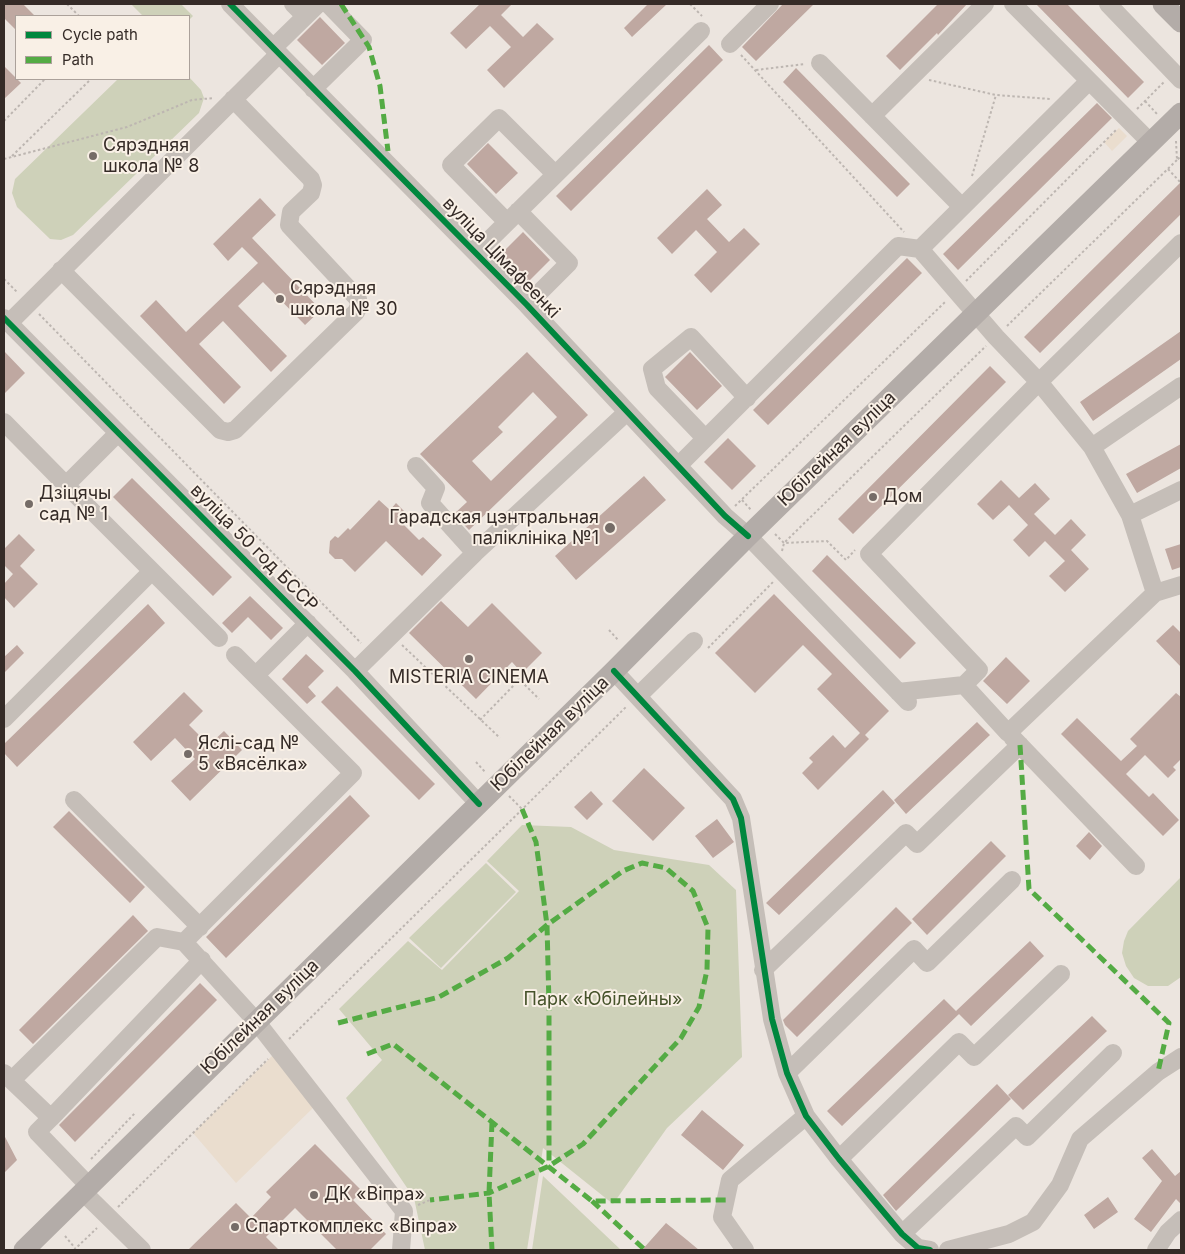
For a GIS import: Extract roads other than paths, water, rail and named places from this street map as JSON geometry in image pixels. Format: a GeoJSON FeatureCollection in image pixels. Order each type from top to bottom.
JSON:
{"type":"FeatureCollection","features":[{"type":"Feature","properties":{"kind":"main road"},"geometry":{"type":"LineString","coordinates":[[1163,4],[1181,21]]}},
{"type":"Feature","properties":{"kind":"main road","name":"Юбілейная вуліца"},"geometry":{"type":"LineString","coordinates":[[24,1250],[614,672],[748,536],[1181,113]]}},
{"type":"Feature","properties":{"kind":"street","name":"вуліца Цімафеенкі"},"geometry":{"type":"LineString","coordinates":[[230,4],[527,305],[725,516],[748,536],[903,697],[964,685]]}},
{"type":"Feature","properties":{"kind":"street"},"geometry":{"type":"LineString","coordinates":[[313,89],[363,40],[328,4]]}},
{"type":"Feature","properties":{"kind":"street"},"geometry":{"type":"LineString","coordinates":[[872,116],[985,4]]}},
{"type":"Feature","properties":{"kind":"street"},"geometry":{"type":"LineString","coordinates":[[1013,4],[1151,143]]}},
{"type":"Feature","properties":{"kind":"street"},"geometry":{"type":"LineString","coordinates":[[1108,4],[1181,80]]}},
{"type":"Feature","properties":{"kind":"street"},"geometry":{"type":"LineString","coordinates":[[730,44],[765,6]]}},
{"type":"Feature","properties":{"kind":"street"},"geometry":{"type":"LineString","coordinates":[[6,320],[28,303],[235,97],[276,51],[305,8]]}},
{"type":"Feature","properties":{"kind":"street"},"geometry":{"type":"LineString","coordinates":[[476,253],[702,24]]}},
{"type":"Feature","properties":{"kind":"street"},"geometry":{"type":"LineString","coordinates":[[820,63],[962,207]]}},
{"type":"Feature","properties":{"kind":"street"},"geometry":{"type":"LineString","coordinates":[[920,249],[1089,81]]}},
{"type":"Feature","properties":{"kind":"street"},"geometry":{"type":"LineString","coordinates":[[61,270],[220,430],[228,432],[235,430],[356,312],[359,306],[358,299],[289,224],[291,212],[311,193],[313,185],[311,179],[235,97]]}},
{"type":"Feature","properties":{"kind":"street"},"geometry":{"type":"LineString","coordinates":[[527,305],[569,263],[451,165],[499,118],[555,174]]}},
{"type":"Feature","properties":{"kind":"street"},"geometry":{"type":"LineString","coordinates":[[1136,866],[964,685],[979,670],[868,554],[1038,382],[1181,243]]}},
{"type":"Feature","properties":{"kind":"street"},"geometry":{"type":"LineString","coordinates":[[679,465],[898,246],[920,249],[996,337],[1038,382],[1092,447],[1130,514],[1154,594]]}},
{"type":"Feature","properties":{"kind":"street","name":"вуліца 50 год БССР"},"geometry":{"type":"LineString","coordinates":[[6,320],[355,671],[479,804]]}},
{"type":"Feature","properties":{"kind":"street"},"geometry":{"type":"LineString","coordinates":[[705,438],[657,388],[652,369],[691,337],[747,398]]}},
{"type":"Feature","properties":{"kind":"street"},"geometry":{"type":"LineString","coordinates":[[1092,447],[1181,386]]}},
{"type":"Feature","properties":{"kind":"street"},"geometry":{"type":"LineString","coordinates":[[355,671],[475,553],[627,412]]}},
{"type":"Feature","properties":{"kind":"street"},"geometry":{"type":"LineString","coordinates":[[4,422],[219,638]]}},
{"type":"Feature","properties":{"kind":"street"},"geometry":{"type":"LineString","coordinates":[[66,485],[118,433]]}},
{"type":"Feature","properties":{"kind":"street"},"geometry":{"type":"LineString","coordinates":[[416,466],[436,488],[430,503],[475,553]]}},
{"type":"Feature","properties":{"kind":"street"},"geometry":{"type":"LineString","coordinates":[[1130,514],[1181,490]]}},
{"type":"Feature","properties":{"kind":"street"},"geometry":{"type":"LineString","coordinates":[[4,718],[152,571]]}},
{"type":"Feature","properties":{"kind":"street"},"geometry":{"type":"LineString","coordinates":[[764,970],[906,833],[917,844],[1014,739],[1154,594],[1181,585]]}},
{"type":"Feature","properties":{"kind":"street"},"geometry":{"type":"LineString","coordinates":[[256,675],[308,624]]}},
{"type":"Feature","properties":{"kind":"street"},"geometry":{"type":"LineString","coordinates":[[638,696],[694,641]]}},
{"type":"Feature","properties":{"kind":"street"},"geometry":{"type":"LineString","coordinates":[[184,942],[353,773],[235,655]]}},
{"type":"Feature","properties":{"kind":"street"},"geometry":{"type":"LineString","coordinates":[[614,672],[733,799],[742,818],[772,1019],[787,1073],[806,1116],[839,1159],[902,1234],[922,1249]]}},
{"type":"Feature","properties":{"kind":"street"},"geometry":{"type":"LineString","coordinates":[[74,800],[200,926]]}},
{"type":"Feature","properties":{"kind":"street"},"geometry":{"type":"LineString","coordinates":[[787,1073],[914,949],[926,963],[1012,880]]}},
{"type":"Feature","properties":{"kind":"street"},"geometry":{"type":"LineString","coordinates":[[51,1118],[8,1077],[157,937],[184,942],[256,1021],[404,1210],[401,1250]]}},
{"type":"Feature","properties":{"kind":"street"},"geometry":{"type":"LineString","coordinates":[[142,1250],[108,1216],[37,1132],[202,960]]}},
{"type":"Feature","properties":{"kind":"street"},"geometry":{"type":"LineString","coordinates":[[839,1159],[960,1042],[974,1057],[1060,974]]}},
{"type":"Feature","properties":{"kind":"street"},"geometry":{"type":"LineString","coordinates":[[902,1234],[1016,1126],[1027,1137],[1113,1052]]}},
{"type":"Feature","properties":{"kind":"street"},"geometry":{"type":"LineString","coordinates":[[948,1250],[1009,1234],[1033,1222],[1060,1185],[1080,1139],[1158,1072],[1181,1057]]}},
{"type":"Feature","properties":{"kind":"street"},"geometry":{"type":"LineString","coordinates":[[744,1250],[722,1217],[730,1180],[806,1116]]}},
{"type":"Feature","properties":{"kind":"street"},"geometry":{"type":"LineString","coordinates":[[1156,1250],[1168,1232],[1181,1220]]}},
{"type":"Feature","properties":{"kind":"place","name":"Сярэдняя школа № 8"},"geometry":{"type":"Point","coordinates":[93,156]}},
{"type":"Feature","properties":{"kind":"place","name":"Сярэдняя школа № 30"},"geometry":{"type":"Point","coordinates":[280,299]}},
{"type":"Feature","properties":{"kind":"place","name":"Дом"},"geometry":{"type":"Point","coordinates":[873,497]}},
{"type":"Feature","properties":{"kind":"place","name":"Дзіцячы сад № 1"},"geometry":{"type":"Point","coordinates":[29,504]}},
{"type":"Feature","properties":{"kind":"place","name":"Гарадская цэнтральная паліклініка №1"},"geometry":{"type":"Point","coordinates":[610,528]}},
{"type":"Feature","properties":{"kind":"place","name":"MISTERIA CINEMA"},"geometry":{"type":"Point","coordinates":[469,659]}},
{"type":"Feature","properties":{"kind":"place","name":"Яслі-сад № 5 «Вясёлка»"},"geometry":{"type":"Point","coordinates":[188,754]}},
{"type":"Feature","properties":{"kind":"place","name":"ДК «Віпра»"},"geometry":{"type":"Point","coordinates":[314,1195]}},
{"type":"Feature","properties":{"kind":"place","name":"Спарткомплекс «Віпра»"},"geometry":{"type":"Point","coordinates":[235,1227]}},
{"type":"Feature","properties":{"kind":"park label","name":"Парк «Юбілейны»"},"geometry":{"type":"Point","coordinates":[603,1000]}}]}
